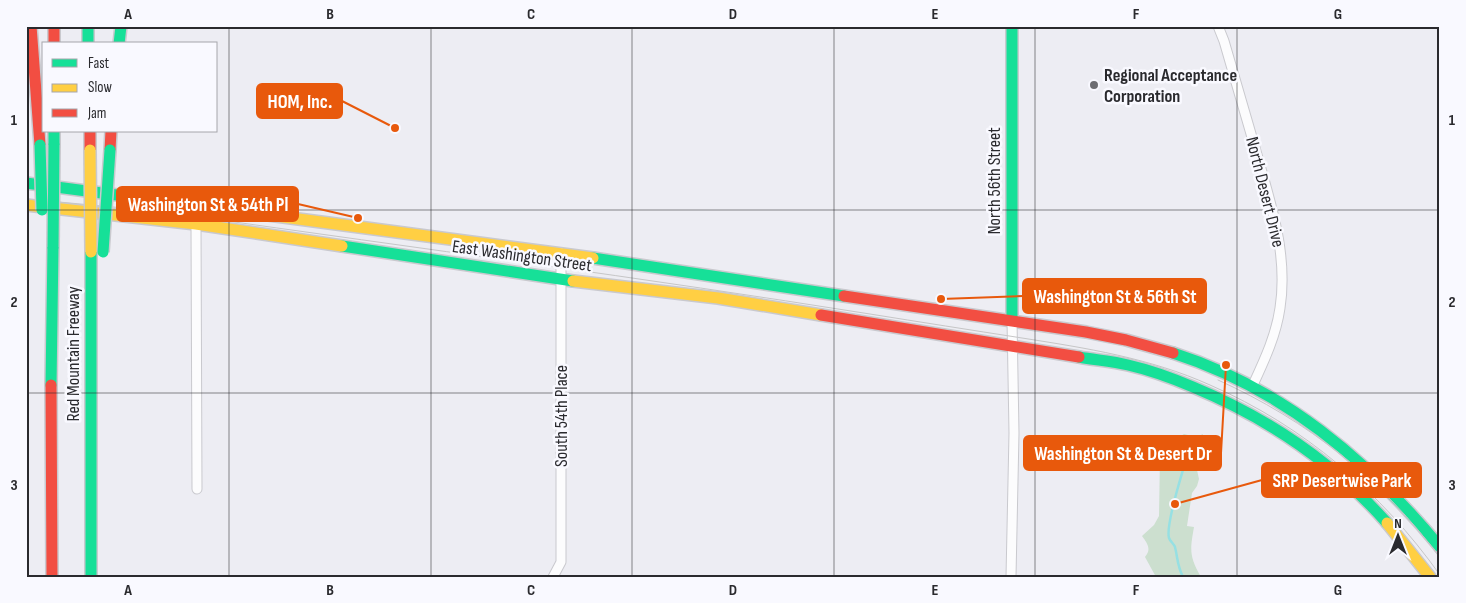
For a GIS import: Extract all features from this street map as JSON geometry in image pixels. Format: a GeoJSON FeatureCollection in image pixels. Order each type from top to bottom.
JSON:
{"type":"FeatureCollection","features":[{"type":"Feature","properties":{"kind":"main road"},"geometry":{"type":"LineString","coordinates":[[31,26],[48,247]]}},
{"type":"Feature","properties":{"kind":"main road"},"geometry":{"type":"LineString","coordinates":[[54,26],[54,42]]}},
{"type":"Feature","properties":{"kind":"main road"},"geometry":{"type":"LineString","coordinates":[[88,26],[88,42]]}},
{"type":"Feature","properties":{"kind":"main road"},"geometry":{"type":"LineString","coordinates":[[119,42],[121,26]]}},
{"type":"Feature","properties":{"kind":"main road","name":"North 56th Street"},"geometry":{"type":"LineString","coordinates":[[1012,26],[1012,320]]}},
{"type":"Feature","properties":{"kind":"main road","name":"Red Mountain Freeway"},"geometry":{"type":"LineString","coordinates":[[52,577],[51,310],[48,247],[54,132]]}},
{"type":"Feature","properties":{"kind":"main road","name":"Red Mountain Freeway"},"geometry":{"type":"LineString","coordinates":[[90,132],[91,577]]}},
{"type":"Feature","properties":{"kind":"main road"},"geometry":{"type":"LineString","coordinates":[[90,357],[100,291],[112,132]]}},
{"type":"Feature","properties":{"kind":"main road","name":"East Washington Street"},"geometry":{"type":"LineString","coordinates":[[26,183],[669,268],[1012,320],[1139,342],[1196,360],[1252,387],[1323,431],[1358,458],[1392,491],[1440,546]]}},
{"type":"Feature","properties":{"kind":"main road","name":"East Washington Street"},"geometry":{"type":"LineString","coordinates":[[26,205],[196,224],[441,262],[718,298],[1013,342],[1129,365],[1204,390],[1242,407],[1275,426],[1308,449],[1354,486],[1387,520],[1430,577]]}},
{"type":"Feature","properties":{"kind":"street","name":"North Desert Drive"},"geometry":{"type":"LineString","coordinates":[[1218,26],[1272,206],[1281,254],[1281,301],[1277,327],[1252,387]]}},
{"type":"Feature","properties":{"kind":"street"},"geometry":{"type":"LineString","coordinates":[[196,224],[198,489]]}},
{"type":"Feature","properties":{"kind":"street","name":"South 54th Place"},"geometry":{"type":"LineString","coordinates":[[554,577],[561,562],[560,253]]}},
{"type":"Feature","properties":{"kind":"street","name":"North 56th Street"},"geometry":{"type":"LineString","coordinates":[[1011,577],[1014,433],[1012,320]]}},
{"type":"Feature","properties":{"kind":"green space"},"geometry":{"type":"Polygon","coordinates":[[[1184,434],[1196,437],[1203,434],[1197,470],[1199,479],[1192,493],[1187,526],[1194,527],[1192,558],[1201,577],[1156,577],[1145,557],[1148,549],[1142,536],[1154,525],[1159,516],[1160,455],[1169,459],[1179,437],[1184,434]]]}},
{"type":"Feature","properties":{"kind":"waterway"},"geometry":{"type":"LineString","coordinates":[[1183,577],[1175,547],[1169,538],[1169,531],[1177,492],[1191,444]]}},
{"type":"Feature","properties":{"kind":"tram line"},"geometry":{"type":"LineString","coordinates":[[26,199],[192,216],[616,276],[1046,342],[1094,350],[1141,361],[1210,385],[1277,420],[1309,441],[1366,489],[1417,545],[1440,575]]}},
{"type":"Feature","properties":{"kind":"tram line"},"geometry":{"type":"LineString","coordinates":[[1218,380],[1282,414],[1312,433],[1341,455],[1394,503],[1440,558]]}},
{"type":"Feature","properties":{"kind":"traffic: fast"},"geometry":{"type":"LineString","coordinates":[[88,26],[88,42]]}},
{"type":"Feature","properties":{"kind":"traffic: fast"},"geometry":{"type":"LineString","coordinates":[[119,42],[121,26]]}},
{"type":"Feature","properties":{"kind":"traffic: fast"},"geometry":{"type":"LineString","coordinates":[[1012,26],[1012,320]]}},
{"type":"Feature","properties":{"kind":"traffic: fast"},"geometry":{"type":"LineString","coordinates":[[54,132],[54,145]]}},
{"type":"Feature","properties":{"kind":"traffic: fast"},"geometry":{"type":"LineString","coordinates":[[40,145],[42,210]]}},
{"type":"Feature","properties":{"kind":"traffic: fast"},"geometry":{"type":"LineString","coordinates":[[53,247],[54,145]]}},
{"type":"Feature","properties":{"kind":"traffic: fast"},"geometry":{"type":"LineString","coordinates":[[103,252],[110,150]]}},
{"type":"Feature","properties":{"kind":"traffic: fast"},"geometry":{"type":"LineString","coordinates":[[26,183],[253,213]]}},
{"type":"Feature","properties":{"kind":"traffic: fast"},"geometry":{"type":"LineString","coordinates":[[342,246],[573,281]]}},
{"type":"Feature","properties":{"kind":"traffic: fast"},"geometry":{"type":"LineString","coordinates":[[51,385],[53,247]]}},
{"type":"Feature","properties":{"kind":"traffic: fast"},"geometry":{"type":"LineString","coordinates":[[91,252],[91,577]]}},
{"type":"Feature","properties":{"kind":"traffic: fast"},"geometry":{"type":"LineString","coordinates":[[593,258],[844,296]]}},
{"type":"Feature","properties":{"kind":"traffic: fast"},"geometry":{"type":"LineString","coordinates":[[1173,353],[1213,368],[1251,386],[1320,430],[1383,485],[1440,547]]}},
{"type":"Feature","properties":{"kind":"traffic: fast"},"geometry":{"type":"LineString","coordinates":[[1079,357],[1136,367],[1169,377],[1221,399],[1247,413],[1322,461],[1387,523]]}},
{"type":"Feature","properties":{"kind":"traffic: slow"},"geometry":{"type":"LineString","coordinates":[[90,150],[91,252]]}},
{"type":"Feature","properties":{"kind":"traffic: slow"},"geometry":{"type":"LineString","coordinates":[[26,205],[196,224],[342,246]]}},
{"type":"Feature","properties":{"kind":"traffic: slow"},"geometry":{"type":"LineString","coordinates":[[253,213],[593,258]]}},
{"type":"Feature","properties":{"kind":"traffic: slow"},"geometry":{"type":"LineString","coordinates":[[573,281],[718,298],[821,315]]}},
{"type":"Feature","properties":{"kind":"traffic: slow"},"geometry":{"type":"LineString","coordinates":[[1387,523],[1430,577]]}},
{"type":"Feature","properties":{"kind":"traffic: jam"},"geometry":{"type":"LineString","coordinates":[[31,26],[40,145]]}},
{"type":"Feature","properties":{"kind":"traffic: jam"},"geometry":{"type":"LineString","coordinates":[[54,26],[54,42]]}},
{"type":"Feature","properties":{"kind":"traffic: jam"},"geometry":{"type":"LineString","coordinates":[[90,132],[90,150]]}},
{"type":"Feature","properties":{"kind":"traffic: jam"},"geometry":{"type":"LineString","coordinates":[[110,150],[111,132]]}},
{"type":"Feature","properties":{"kind":"traffic: jam"},"geometry":{"type":"LineString","coordinates":[[844,296],[1086,332],[1126,340],[1173,353]]}},
{"type":"Feature","properties":{"kind":"traffic: jam"},"geometry":{"type":"LineString","coordinates":[[821,315],[1079,357]]}},
{"type":"Feature","properties":{"kind":"traffic: jam"},"geometry":{"type":"LineString","coordinates":[[51,385],[52,577]]}},
{"type":"Feature","properties":{"kind":"place","name":"Regional Acceptance Corporation"},"geometry":{"type":"Point","coordinates":[1094,85]}},
{"type":"Feature","properties":{"kind":"place","name":"HOM, Inc."},"geometry":{"type":"Point","coordinates":[395,128]}},
{"type":"Feature","properties":{"kind":"place","name":"Washington St & 54th Pl"},"geometry":{"type":"Point","coordinates":[358,218]}},
{"type":"Feature","properties":{"kind":"place","name":"Washington St & 56th St"},"geometry":{"type":"Point","coordinates":[941,299]}},
{"type":"Feature","properties":{"kind":"place","name":"Washington St & Desert Dr"},"geometry":{"type":"Point","coordinates":[1226,365]}},
{"type":"Feature","properties":{"kind":"place","name":"SRP Desertwise Park"},"geometry":{"type":"Point","coordinates":[1175,504]}}]}
